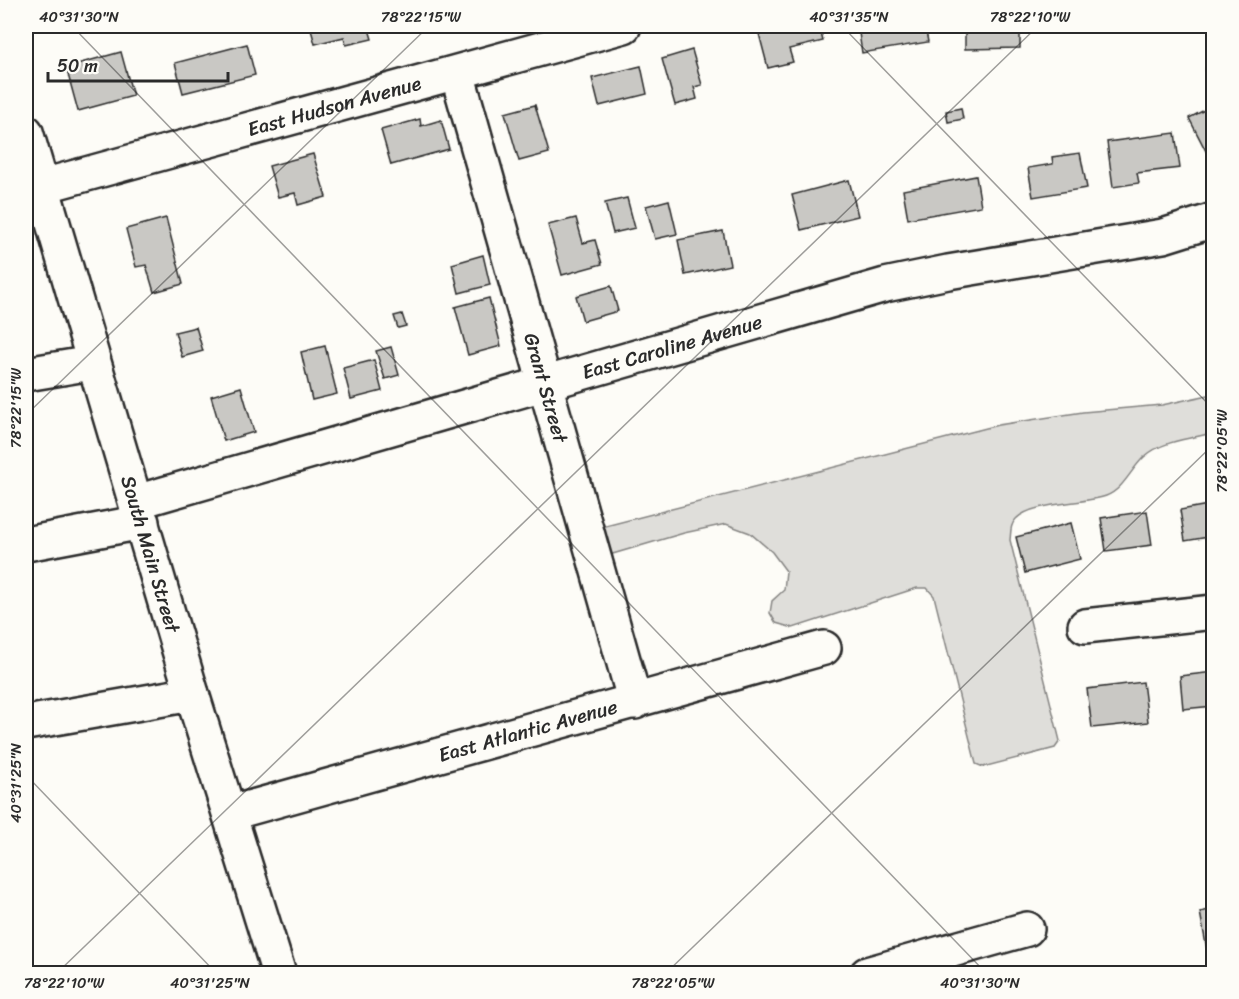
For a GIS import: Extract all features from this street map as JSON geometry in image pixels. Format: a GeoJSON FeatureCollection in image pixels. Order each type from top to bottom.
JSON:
{"type":"FeatureCollection","features":[{"type":"Feature","properties":{"kind":"street","name":"East Hudson Avenue"},"geometry":{"type":"LineString","coordinates":[[39,198],[457,73],[624,26]]}},
{"type":"Feature","properties":{"kind":"street","name":"Grant Street"},"geometry":{"type":"LineString","coordinates":[[457,73],[635,702]]}},
{"type":"Feature","properties":{"kind":"street","name":"South Main Street"},"geometry":{"type":"LineString","coordinates":[[26,132],[39,198],[139,512],[192,694],[231,813],[279,974]]}},
{"type":"Feature","properties":{"kind":"street","name":"East Caroline Avenue"},"geometry":{"type":"LineString","coordinates":[[26,544],[139,512],[546,384],[885,285],[948,272],[1163,236],[1213,225]]}},
{"type":"Feature","properties":{"kind":"street"},"geometry":{"type":"LineString","coordinates":[[26,374],[92,363]]}},
{"type":"Feature","properties":{"kind":"street"},"geometry":{"type":"LineString","coordinates":[[1085,626],[1214,612]]}},
{"type":"Feature","properties":{"kind":"street","name":"East Atlantic Avenue"},"geometry":{"type":"LineString","coordinates":[[231,813],[824,648]]}},
{"type":"Feature","properties":{"kind":"street"},"geometry":{"type":"LineString","coordinates":[[26,723],[192,694]]}},
{"type":"Feature","properties":{"kind":"street"},"geometry":{"type":"LineString","coordinates":[[867,974],[1027,929]]}},
{"type":"Feature","properties":{"kind":"shaded area"},"geometry":{"type":"Polygon","coordinates":[[[1213,394],[1213,433],[1159,447],[1144,457],[1117,489],[1106,496],[1033,509],[1023,513],[1014,521],[1010,540],[1060,741],[1055,748],[983,767],[976,764],[934,596],[927,588],[917,588],[793,628],[776,623],[770,613],[772,601],[784,590],[786,571],[772,552],[750,533],[726,524],[684,533],[599,558],[590,530],[998,425],[1083,412],[1162,405],[1213,394]]]}},
{"type":"Feature","properties":{"kind":"building"},"geometry":{"type":"Polygon","coordinates":[[[310,26],[368,26],[372,39],[346,45],[344,37],[315,44],[310,26]]]}},
{"type":"Feature","properties":{"kind":"building"},"geometry":{"type":"Polygon","coordinates":[[[757,26],[819,26],[823,41],[789,49],[793,62],[768,68],[757,26]]]}},
{"type":"Feature","properties":{"kind":"building"},"geometry":{"type":"Polygon","coordinates":[[[858,26],[925,26],[928,42],[862,53],[858,26]]]}},
{"type":"Feature","properties":{"kind":"building"},"geometry":{"type":"Polygon","coordinates":[[[965,26],[1020,26],[1020,48],[965,49],[965,26]]]}},
{"type":"Feature","properties":{"kind":"building"},"geometry":{"type":"Polygon","coordinates":[[[247,44],[255,75],[183,93],[175,63],[247,44]]]}},
{"type":"Feature","properties":{"kind":"building"},"geometry":{"type":"Polygon","coordinates":[[[692,50],[702,85],[694,87],[697,99],[675,105],[662,59],[692,50]]]}},
{"type":"Feature","properties":{"kind":"building"},"geometry":{"type":"Polygon","coordinates":[[[121,52],[133,96],[78,111],[66,67],[121,52]]]}},
{"type":"Feature","properties":{"kind":"building"},"geometry":{"type":"Polygon","coordinates":[[[1206,58],[1214,58],[1214,90],[1205,90],[1206,58]]]}},
{"type":"Feature","properties":{"kind":"building"},"geometry":{"type":"Polygon","coordinates":[[[641,66],[647,94],[599,106],[592,78],[641,66]]]}},
{"type":"Feature","properties":{"kind":"building"},"geometry":{"type":"Polygon","coordinates":[[[535,105],[549,153],[519,161],[505,113],[535,105]]]}},
{"type":"Feature","properties":{"kind":"building"},"geometry":{"type":"Polygon","coordinates":[[[1214,105],[1214,150],[1207,153],[1189,118],[1214,105]]]}},
{"type":"Feature","properties":{"kind":"building"},"geometry":{"type":"Polygon","coordinates":[[[961,108],[963,119],[948,122],[946,111],[961,108]]]}},
{"type":"Feature","properties":{"kind":"building"},"geometry":{"type":"Polygon","coordinates":[[[420,119],[421,126],[441,120],[449,149],[391,165],[381,130],[420,119]]]}},
{"type":"Feature","properties":{"kind":"building"},"geometry":{"type":"Polygon","coordinates":[[[1175,133],[1180,168],[1137,173],[1139,183],[1113,187],[1107,142],[1175,133]]]}},
{"type":"Feature","properties":{"kind":"building"},"geometry":{"type":"Polygon","coordinates":[[[1080,153],[1087,188],[1033,197],[1028,168],[1053,164],[1052,157],[1080,153]]]}},
{"type":"Feature","properties":{"kind":"building"},"geometry":{"type":"Polygon","coordinates":[[[313,154],[326,197],[298,205],[295,193],[278,197],[269,166],[313,154]]]}},
{"type":"Feature","properties":{"kind":"building"},"geometry":{"type":"Polygon","coordinates":[[[976,176],[981,206],[908,219],[903,190],[976,176]]]}},
{"type":"Feature","properties":{"kind":"building"},"geometry":{"type":"Polygon","coordinates":[[[849,180],[858,216],[801,230],[792,195],[849,180]]]}},
{"type":"Feature","properties":{"kind":"building"},"geometry":{"type":"Polygon","coordinates":[[[627,198],[635,228],[613,233],[605,203],[627,198]]]}},
{"type":"Feature","properties":{"kind":"building"},"geometry":{"type":"Polygon","coordinates":[[[669,200],[677,234],[655,239],[646,206],[669,200]]]}},
{"type":"Feature","properties":{"kind":"building"},"geometry":{"type":"Polygon","coordinates":[[[166,218],[183,284],[154,292],[146,265],[136,267],[126,229],[166,218]]]}},
{"type":"Feature","properties":{"kind":"building"},"geometry":{"type":"Polygon","coordinates":[[[576,218],[583,243],[595,240],[602,264],[562,275],[548,225],[576,218]]]}},
{"type":"Feature","properties":{"kind":"building"},"geometry":{"type":"Polygon","coordinates":[[[723,231],[730,265],[685,275],[678,240],[723,231]]]}},
{"type":"Feature","properties":{"kind":"building"},"geometry":{"type":"Polygon","coordinates":[[[483,255],[490,285],[459,293],[452,264],[483,255]]]}},
{"type":"Feature","properties":{"kind":"building"},"geometry":{"type":"Polygon","coordinates":[[[611,286],[618,311],[583,321],[576,296],[611,286]]]}},
{"type":"Feature","properties":{"kind":"building"},"geometry":{"type":"Polygon","coordinates":[[[489,298],[501,346],[468,355],[455,307],[489,298]]]}},
{"type":"Feature","properties":{"kind":"building"},"geometry":{"type":"Polygon","coordinates":[[[402,314],[406,326],[398,328],[394,316],[402,314]]]}},
{"type":"Feature","properties":{"kind":"building"},"geometry":{"type":"Polygon","coordinates":[[[196,327],[203,351],[182,357],[175,332],[196,327]]]}},
{"type":"Feature","properties":{"kind":"building"},"geometry":{"type":"Polygon","coordinates":[[[325,346],[337,394],[312,400],[301,352],[325,346]]]}},
{"type":"Feature","properties":{"kind":"building"},"geometry":{"type":"Polygon","coordinates":[[[391,347],[399,375],[385,379],[376,351],[391,347]]]}},
{"type":"Feature","properties":{"kind":"building"},"geometry":{"type":"Polygon","coordinates":[[[374,360],[382,391],[351,399],[343,368],[374,360]]]}},
{"type":"Feature","properties":{"kind":"building"},"geometry":{"type":"Polygon","coordinates":[[[241,387],[254,432],[224,441],[211,396],[241,387]]]}},
{"type":"Feature","properties":{"kind":"building"},"geometry":{"type":"Polygon","coordinates":[[[1214,504],[1214,536],[1185,541],[1180,510],[1214,504]]]}},
{"type":"Feature","properties":{"kind":"building"},"geometry":{"type":"Polygon","coordinates":[[[1147,511],[1152,545],[1106,551],[1101,518],[1147,511]]]}},
{"type":"Feature","properties":{"kind":"building"},"geometry":{"type":"Polygon","coordinates":[[[1071,523],[1080,559],[1025,573],[1016,537],[1071,523]]]}},
{"type":"Feature","properties":{"kind":"building"},"geometry":{"type":"Polygon","coordinates":[[[1214,672],[1214,706],[1183,709],[1180,676],[1214,672]]]}},
{"type":"Feature","properties":{"kind":"building"},"geometry":{"type":"Polygon","coordinates":[[[1143,682],[1148,722],[1092,728],[1087,689],[1143,682]]]}},
{"type":"Feature","properties":{"kind":"building"},"geometry":{"type":"Polygon","coordinates":[[[1214,909],[1214,948],[1207,950],[1200,912],[1214,909]]]}}]}
